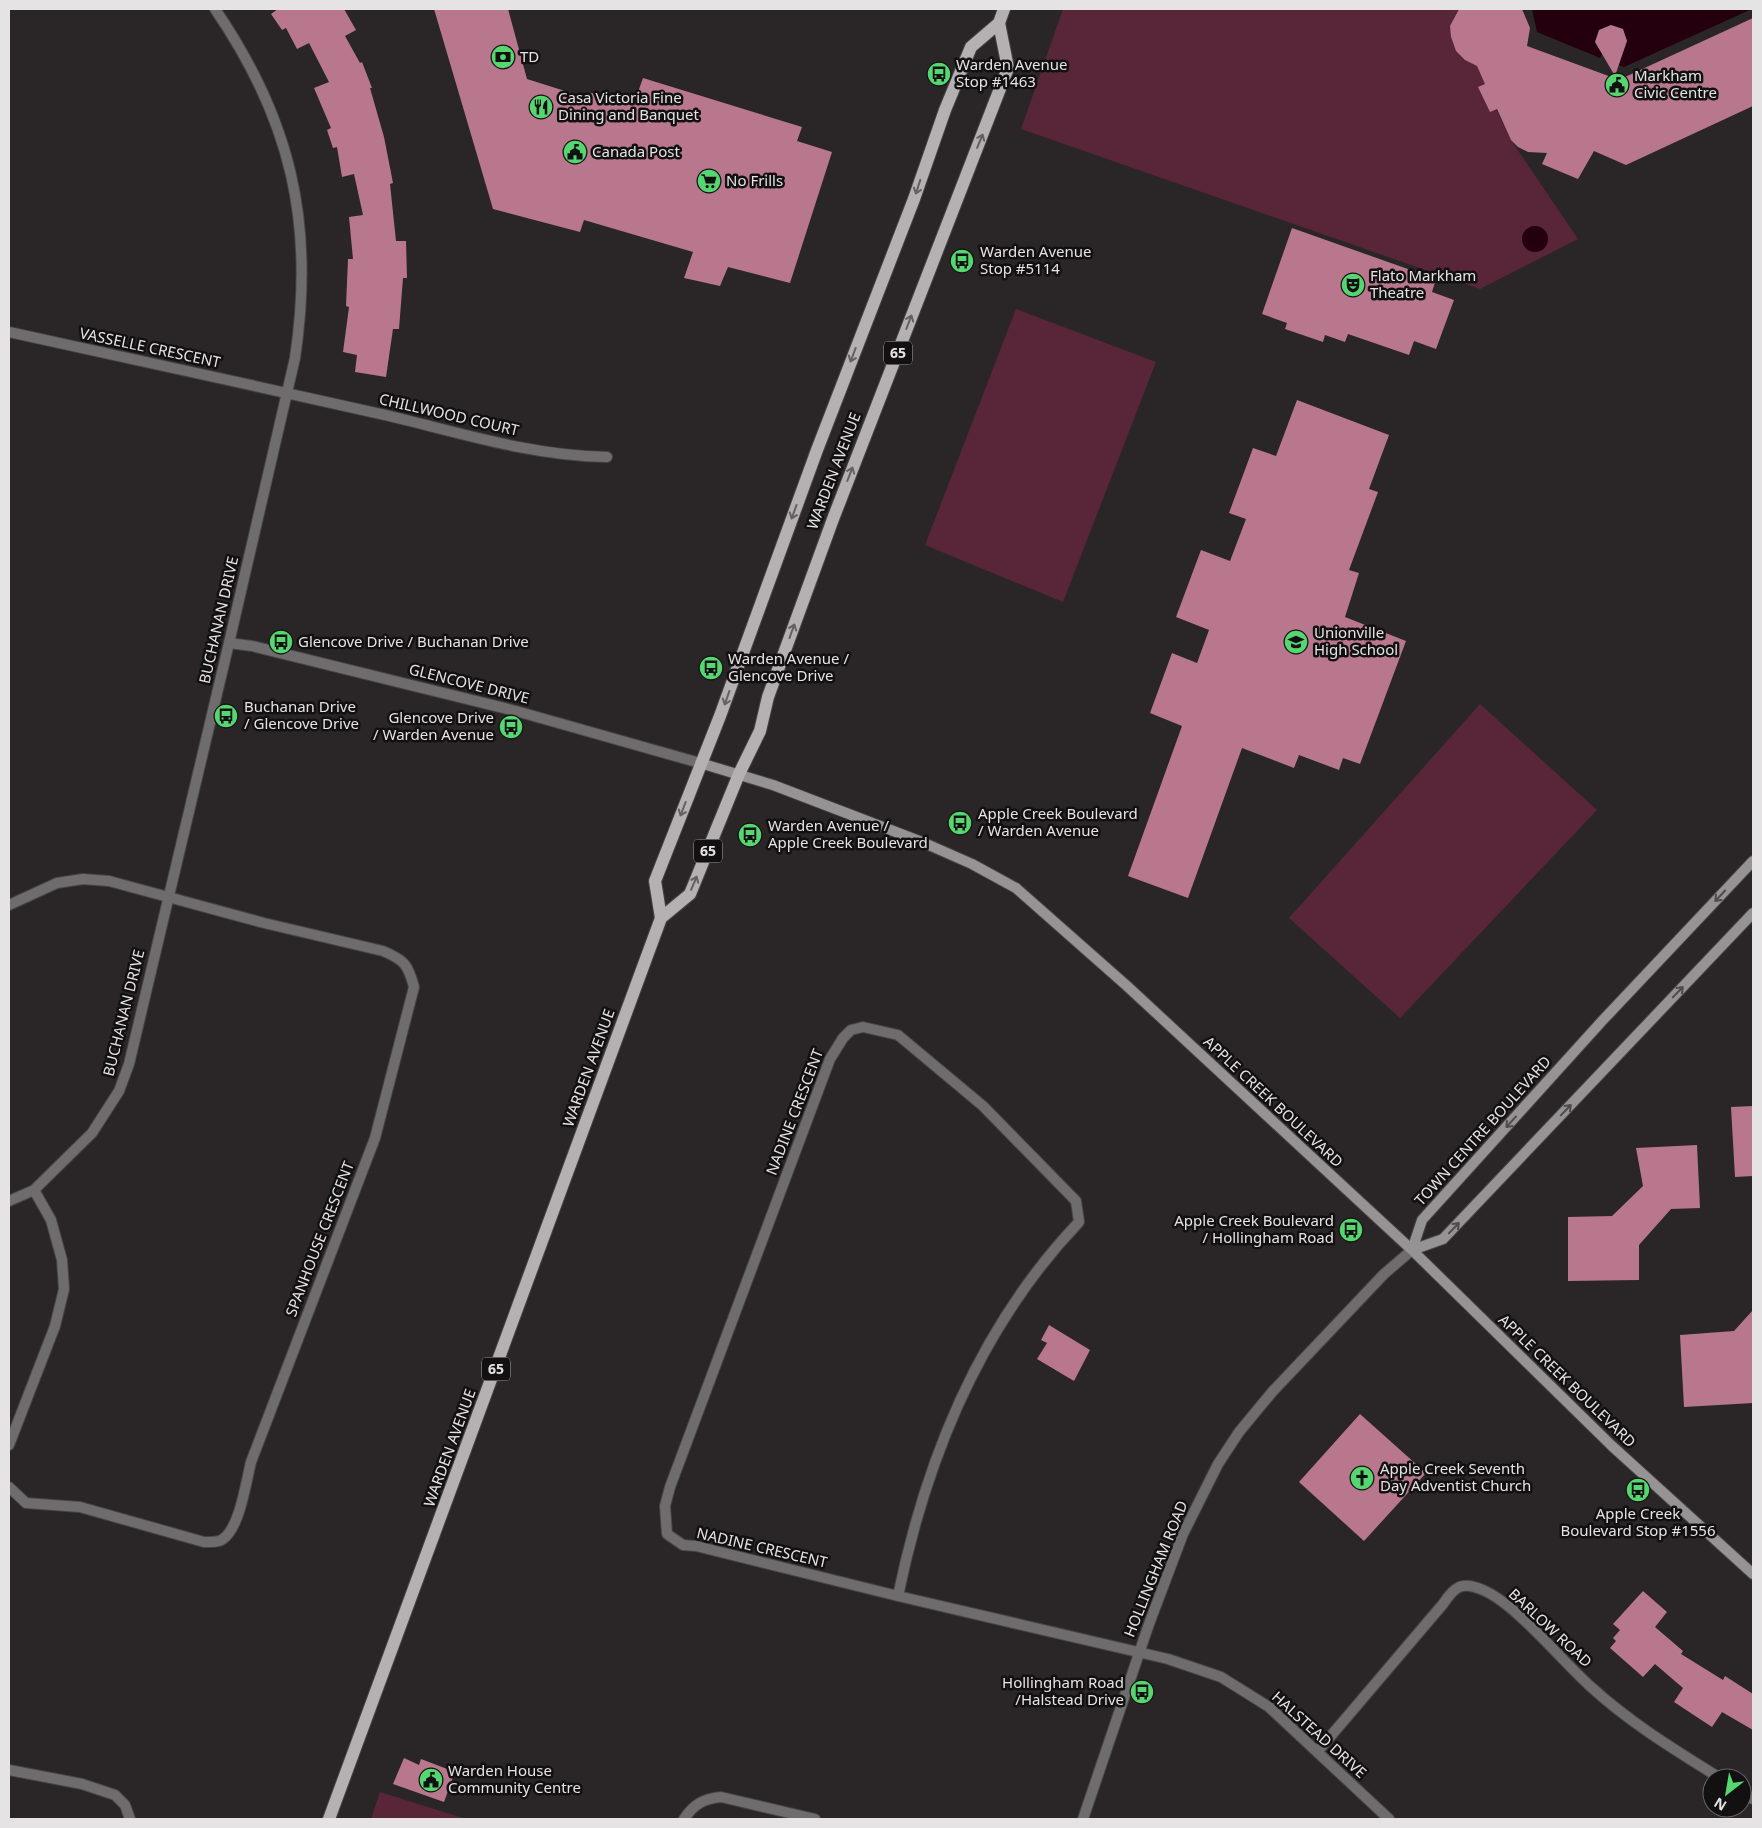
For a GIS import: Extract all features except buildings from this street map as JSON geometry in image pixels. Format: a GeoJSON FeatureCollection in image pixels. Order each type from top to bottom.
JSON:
{"type":"FeatureCollection","features":[{"type":"Feature","properties":{"kind":"main road","name":"WARDEN AVENUE"},"geometry":{"type":"LineString","coordinates":[[329,1819],[661,918],[655,881],[720,716],[948,101],[971,47],[999,23],[1004,9]]}},
{"type":"Feature","properties":{"kind":"main road","name":"WARDEN AVENUE"},"geometry":{"type":"LineString","coordinates":[[661,918],[690,894],[738,774],[760,732],[768,697],[833,519],[1008,68],[999,23]]}},
{"type":"Feature","properties":{"kind":"main road","name":"APPLE CREEK BOULEVARD"},"geometry":{"type":"LineString","coordinates":[[700,763],[773,784],[922,842],[972,864],[1016,888],[1127,986],[1412,1250],[1612,1446],[1753,1574]]}},
{"type":"Feature","properties":{"kind":"main road","name":"TOWN CENTRE BOULEVARD"},"geometry":{"type":"LineString","coordinates":[[1412,1250],[1422,1220],[1602,1021],[1753,861]]}},
{"type":"Feature","properties":{"kind":"main road"},"geometry":{"type":"LineString","coordinates":[[1412,1250],[1443,1239],[1753,913]]}},
{"type":"Feature","properties":{"kind":"street","name":"BUCHANAN DRIVE"},"geometry":{"type":"LineString","coordinates":[[9,1202],[34,1190],[92,1133],[119,1091],[129,1064],[229,644],[294,358],[301,315],[302,266],[299,208],[285,146],[261,84],[239,44],[215,9]]}},
{"type":"Feature","properties":{"kind":"street","name":"VASSELLE CRESCENT"},"geometry":{"type":"LineString","coordinates":[[9,332],[286,393]]}},
{"type":"Feature","properties":{"kind":"street","name":"CHILLWOOD COURT"},"geometry":{"type":"LineString","coordinates":[[286,393],[491,441],[574,457],[607,458]]}},
{"type":"Feature","properties":{"kind":"street","name":"GLENCOVE DRIVE"},"geometry":{"type":"LineString","coordinates":[[229,644],[252,646],[516,711],[700,763]]}},
{"type":"Feature","properties":{"kind":"street"},"geometry":{"type":"LineString","coordinates":[[9,906],[58,882],[83,879],[109,881],[169,896]]}},
{"type":"Feature","properties":{"kind":"street","name":"SPANHOUSE CRESCENT"},"geometry":{"type":"LineString","coordinates":[[9,1486],[26,1503],[80,1507],[204,1542],[222,1540],[230,1532],[237,1516],[251,1462],[375,1138],[414,987],[410,971],[401,959],[383,951],[264,923],[169,896]]}},
{"type":"Feature","properties":{"kind":"street","name":"NADINE CRESCENT"},"geometry":{"type":"LineString","coordinates":[[898,1596],[906,1555],[921,1511],[931,1468],[954,1410],[977,1364],[1008,1315],[1058,1246],[1079,1222],[1079,1212],[1076,1200],[983,1106],[898,1036],[863,1027],[851,1030],[843,1038],[830,1059],[670,1487],[665,1506],[664,1523],[667,1534],[683,1545],[696,1546],[898,1596],[1139,1653]]}},
{"type":"Feature","properties":{"kind":"street"},"geometry":{"type":"LineString","coordinates":[[9,1444],[55,1326],[64,1288],[62,1260],[51,1220],[34,1190]]}},
{"type":"Feature","properties":{"kind":"street","name":"HOLLINGHAM ROAD"},"geometry":{"type":"LineString","coordinates":[[1084,1819],[1139,1653],[1183,1534],[1214,1471],[1239,1432],[1302,1359],[1384,1274],[1412,1250]]}},
{"type":"Feature","properties":{"kind":"street","name":"BARLOW ROAD"},"geometry":{"type":"LineString","coordinates":[[1318,1751],[1443,1604],[1452,1590],[1461,1586],[1485,1590],[1506,1604],[1598,1693],[1669,1746],[1704,1768]]}},
{"type":"Feature","properties":{"kind":"street","name":"HALSTEAD DRIVE"},"geometry":{"type":"LineString","coordinates":[[1139,1653],[1177,1661],[1221,1677],[1269,1707],[1389,1819]]}},
{"type":"Feature","properties":{"kind":"street"},"geometry":{"type":"LineString","coordinates":[[9,1770],[82,1784],[115,1795],[125,1805],[130,1819]]}},
{"type":"Feature","properties":{"kind":"street"},"geometry":{"type":"LineString","coordinates":[[684,1819],[698,1803],[706,1799],[721,1797],[815,1819]]}},
{"type":"Feature","properties":{"kind":"shaded area"},"geometry":{"type":"Polygon","coordinates":[[[1063,9],[1459,9],[1451,26],[1452,42],[1461,55],[1477,66],[1485,84],[1479,87],[1496,109],[1511,140],[1578,239],[1480,289],[1021,129],[1063,9]]]}},
{"type":"Feature","properties":{"kind":"shaded area"},"geometry":{"type":"Polygon","coordinates":[[[1532,9],[1752,9],[1624,67],[1608,61],[1610,57],[1623,52],[1627,41],[1623,29],[1611,25],[1599,30],[1595,42],[1602,54],[1600,58],[1537,32],[1532,9]]]}},
{"type":"Feature","properties":{"kind":"shaded area"},"geometry":{"type":"Polygon","coordinates":[[[1535,226],[1544,230],[1548,239],[1544,248],[1535,252],[1526,248],[1522,239],[1526,230],[1535,226]]]}},
{"type":"Feature","properties":{"kind":"shaded area"},"geometry":{"type":"Polygon","coordinates":[[[1016,309],[1156,362],[1063,602],[925,545],[1016,309]]]}},
{"type":"Feature","properties":{"kind":"shaded area"},"geometry":{"type":"Polygon","coordinates":[[[1480,704],[1597,810],[1400,1018],[1289,918],[1480,704]]]}},
{"type":"Feature","properties":{"kind":"shaded area"},"geometry":{"type":"Polygon","coordinates":[[[380,1792],[466,1819],[371,1819],[380,1792]]]}},
{"type":"Feature","properties":{"kind":"place","name":"TD"},"geometry":{"type":"Point","coordinates":[503,57]}},
{"type":"Feature","properties":{"kind":"place","name":"Warden Avenue Stop #1463"},"geometry":{"type":"Point","coordinates":[939,74]}},
{"type":"Feature","properties":{"kind":"place","name":"Markham Civic Centre"},"geometry":{"type":"Point","coordinates":[1617,85]}},
{"type":"Feature","properties":{"kind":"place","name":"Casa Victoria Fine Dining and Banquet"},"geometry":{"type":"Point","coordinates":[541,107]}},
{"type":"Feature","properties":{"kind":"place","name":"Canada Post"},"geometry":{"type":"Point","coordinates":[575,152]}},
{"type":"Feature","properties":{"kind":"place","name":"No Frills"},"geometry":{"type":"Point","coordinates":[709,181]}},
{"type":"Feature","properties":{"kind":"place","name":"Warden Avenue Stop #5114"},"geometry":{"type":"Point","coordinates":[962,261]}},
{"type":"Feature","properties":{"kind":"place","name":"Flato Markham Theatre"},"geometry":{"type":"Point","coordinates":[1353,285]}},
{"type":"Feature","properties":{"kind":"place","name":"Glencove Drive / Buchanan Drive"},"geometry":{"type":"Point","coordinates":[281,642]}},
{"type":"Feature","properties":{"kind":"place","name":"Unionville High School"},"geometry":{"type":"Point","coordinates":[1296,642]}},
{"type":"Feature","properties":{"kind":"place","name":"Warden Avenue / Glencove Drive"},"geometry":{"type":"Point","coordinates":[711,668]}},
{"type":"Feature","properties":{"kind":"place","name":"Buchanan Drive / Glencove Drive"},"geometry":{"type":"Point","coordinates":[226,716]}},
{"type":"Feature","properties":{"kind":"place","name":"Glencove Drive / Warden Avenue"},"geometry":{"type":"Point","coordinates":[511,727]}},
{"type":"Feature","properties":{"kind":"place","name":"Apple Creek Boulevard / Warden Avenue"},"geometry":{"type":"Point","coordinates":[960,823]}},
{"type":"Feature","properties":{"kind":"place","name":"Warden Avenue / Apple Creek Boulevard"},"geometry":{"type":"Point","coordinates":[750,835]}},
{"type":"Feature","properties":{"kind":"place","name":"Apple Creek Boulevard / Hollingham Road"},"geometry":{"type":"Point","coordinates":[1351,1230]}},
{"type":"Feature","properties":{"kind":"place","name":"Apple Creek Seventh Day Adventist Church"},"geometry":{"type":"Point","coordinates":[1362,1478]}},
{"type":"Feature","properties":{"kind":"place","name":"Apple Creek Boulevard Stop #1556"},"geometry":{"type":"Point","coordinates":[1638,1490]}},
{"type":"Feature","properties":{"kind":"place","name":"Hollingham Road /Halstead Drive"},"geometry":{"type":"Point","coordinates":[1142,1692]}},
{"type":"Feature","properties":{"kind":"place","name":"Warden House Community Centre"},"geometry":{"type":"Point","coordinates":[431,1780]}}]}
